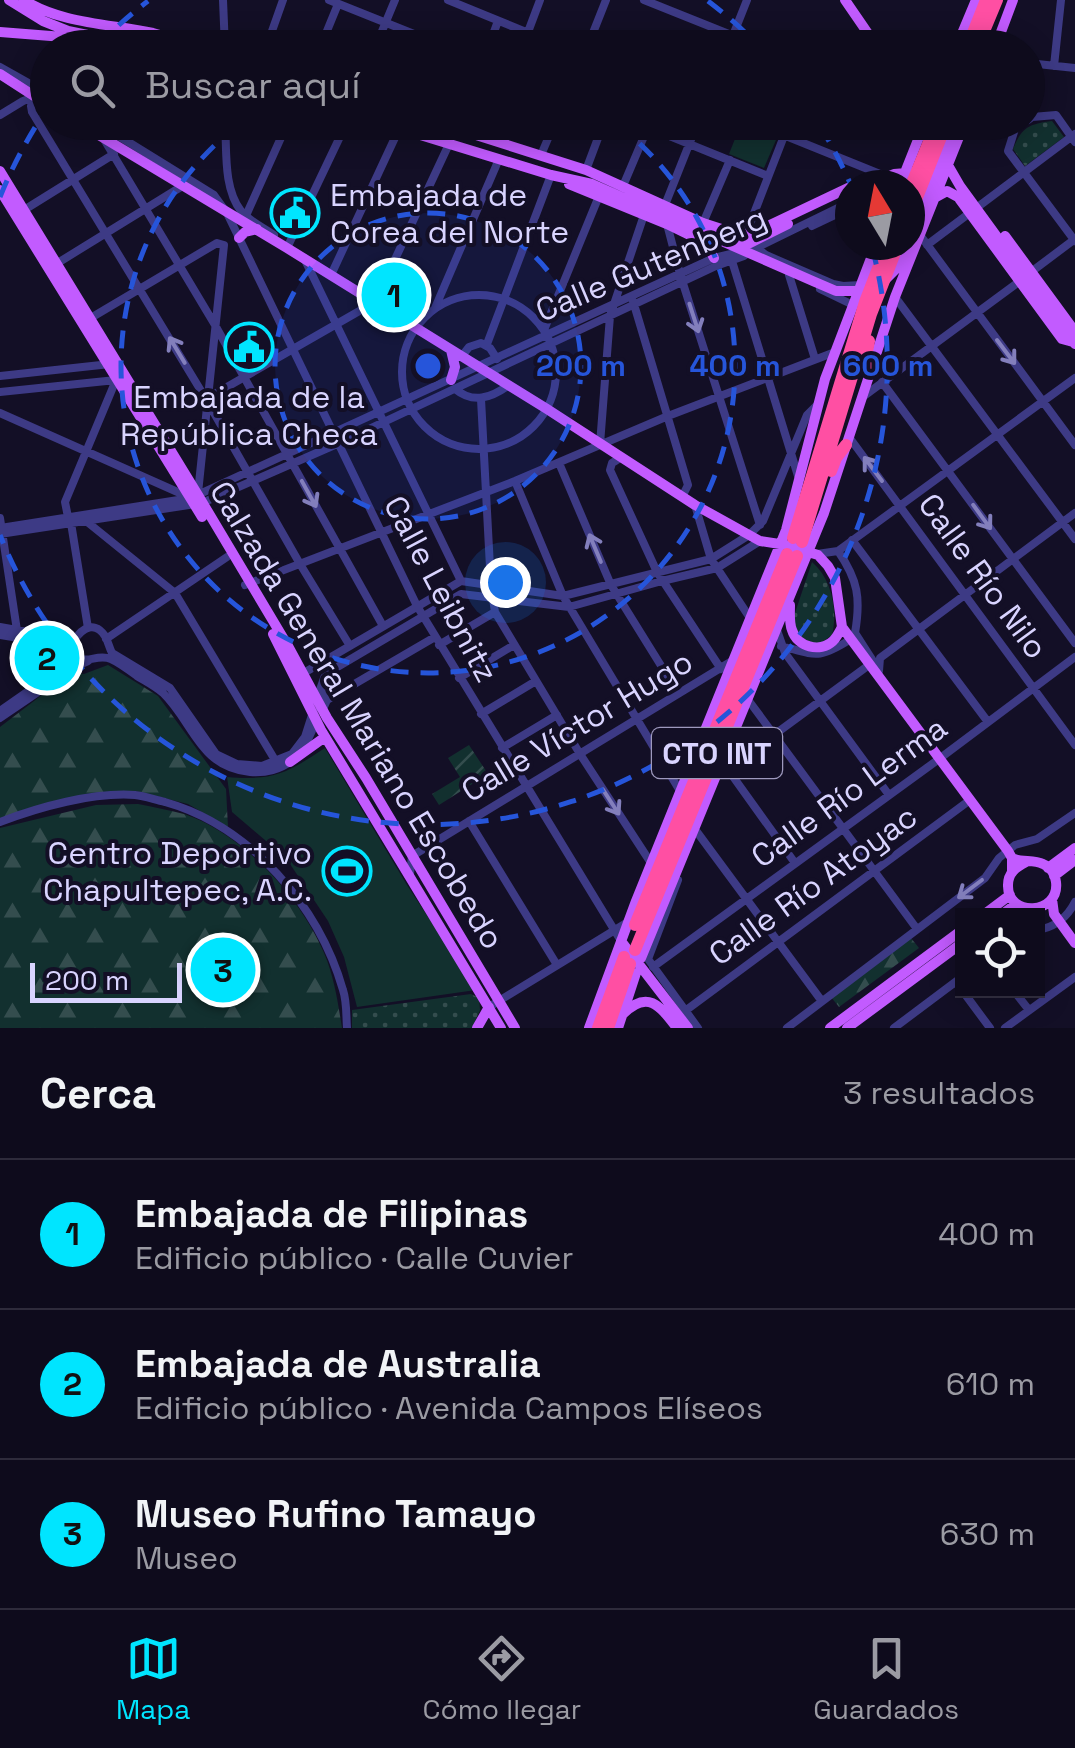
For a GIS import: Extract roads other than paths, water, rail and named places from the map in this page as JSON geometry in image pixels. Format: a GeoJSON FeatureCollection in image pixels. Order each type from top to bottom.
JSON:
{"type":"FeatureCollection","features":[{"type":"Feature","properties":{"kind":"highway"},"geometry":{"type":"LineString","coordinates":[[974,30],[986,0]]}},
{"type":"Feature","properties":{"kind":"highway"},"geometry":{"type":"LineString","coordinates":[[986,30],[1000,0]]}},
{"type":"Feature","properties":{"kind":"highway"},"geometry":{"type":"LineString","coordinates":[[991,30],[1000,0]]}},
{"type":"Feature","properties":{"kind":"highway"},"geometry":{"type":"LineString","coordinates":[[911,170],[927,140]]}},
{"type":"Feature","properties":{"kind":"highway"},"geometry":{"type":"LineString","coordinates":[[925,177],[940,140]]}},
{"type":"Feature","properties":{"kind":"highway","name":"CTO INT"},"geometry":{"type":"LineString","coordinates":[[608,1028],[720,715],[796,548],[876,260]]}},
{"type":"Feature","properties":{"kind":"highway","name":"CTO INT"},"geometry":{"type":"LineString","coordinates":[[598,1028],[736,708],[816,499],[871,314],[892,260]]}},
{"type":"Feature","properties":{"kind":"highway"},"geometry":{"type":"LineString","coordinates":[[869,373],[871,314]]}},
{"type":"Feature","properties":{"kind":"highway"},"geometry":{"type":"LineString","coordinates":[[843,330],[843,372]]}},
{"type":"Feature","properties":{"kind":"highway"},"geometry":{"type":"LineString","coordinates":[[816,499],[847,441]]}},
{"type":"Feature","properties":{"kind":"highway"},"geometry":{"type":"LineString","coordinates":[[720,715],[730,677],[727,669]]}},
{"type":"Feature","properties":{"kind":"highway"},"geometry":{"type":"LineString","coordinates":[[730,746],[728,734],[736,708]]}},
{"type":"Feature","properties":{"kind":"main road"},"geometry":{"type":"LineString","coordinates":[[9,0],[43,21],[69,30]]}},
{"type":"Feature","properties":{"kind":"main road"},"geometry":{"type":"LineString","coordinates":[[24,0],[54,14],[136,30]]}},
{"type":"Feature","properties":{"kind":"main road"},"geometry":{"type":"LineString","coordinates":[[35,0],[54,14]]}},
{"type":"Feature","properties":{"kind":"main road"},"geometry":{"type":"LineString","coordinates":[[841,0],[859,30]]}},
{"type":"Feature","properties":{"kind":"main road"},"geometry":{"type":"LineString","coordinates":[[841,0],[867,30]]}},
{"type":"Feature","properties":{"kind":"main road"},"geometry":{"type":"LineString","coordinates":[[852,0],[871,30]]}},
{"type":"Feature","properties":{"kind":"main road"},"geometry":{"type":"LineString","coordinates":[[964,30],[976,0]]}},
{"type":"Feature","properties":{"kind":"main road"},"geometry":{"type":"LineString","coordinates":[[1001,30],[1013,0]]}},
{"type":"Feature","properties":{"kind":"main road"},"geometry":{"type":"LineString","coordinates":[[0,32],[30,34]]}},
{"type":"Feature","properties":{"kind":"main road"},"geometry":{"type":"LineString","coordinates":[[0,74],[30,94]]}},
{"type":"Feature","properties":{"kind":"main road"},"geometry":{"type":"LineString","coordinates":[[106,140],[186,182],[227,213],[245,219],[695,505],[754,538],[796,548],[824,562],[835,578],[842,625],[851,639],[1010,854],[1026,862],[1038,862],[1051,872],[1056,884],[1052,899],[1056,918]]}},
{"type":"Feature","properties":{"kind":"main road"},"geometry":{"type":"LineString","coordinates":[[436,140],[592,184],[836,291],[868,290],[882,283],[902,260]]}},
{"type":"Feature","properties":{"kind":"main road"},"geometry":{"type":"LineString","coordinates":[[494,140],[586,170],[736,234],[748,244]]}},
{"type":"Feature","properties":{"kind":"main road"},"geometry":{"type":"LineString","coordinates":[[908,170],[917,140]]}},
{"type":"Feature","properties":{"kind":"main road"},"geometry":{"type":"LineString","coordinates":[[931,140],[1074,343]]}},
{"type":"Feature","properties":{"kind":"main road"},"geometry":{"type":"LineString","coordinates":[[925,204],[950,140]]}},
{"type":"Feature","properties":{"kind":"main road","name":"CTO INT"},"geometry":{"type":"LineString","coordinates":[[925,217],[958,140]]}},
{"type":"Feature","properties":{"kind":"main road"},"geometry":{"type":"LineString","coordinates":[[952,156],[976,208],[1020,281],[1062,339],[1074,343]]}},
{"type":"Feature","properties":{"kind":"main road"},"geometry":{"type":"LineString","coordinates":[[889,170],[910,160]]}},
{"type":"Feature","properties":{"kind":"main road"},"geometry":{"type":"LineString","coordinates":[[550,174],[644,214],[671,221],[706,243],[714,258]]}},
{"type":"Feature","properties":{"kind":"main road"},"geometry":{"type":"LineString","coordinates":[[925,174],[948,181],[976,208],[1074,330],[1074,343]]}},
{"type":"Feature","properties":{"kind":"main road","name":"Calzada General Mariano Escobedo"},"geometry":{"type":"LineString","coordinates":[[4,188],[24,210],[90,319],[111,363]]}},
{"type":"Feature","properties":{"kind":"main road","name":"Calzada General Mariano Escobedo"},"geometry":{"type":"LineString","coordinates":[[4,188],[302,674],[326,736],[468,972],[515,1028]]}},
{"type":"Feature","properties":{"kind":"main road"},"geometry":{"type":"LineString","coordinates":[[935,197],[952,192],[976,208]]}},
{"type":"Feature","properties":{"kind":"main road"},"geometry":{"type":"LineString","coordinates":[[748,244],[835,198]]}},
{"type":"Feature","properties":{"kind":"main road"},"geometry":{"type":"LineString","coordinates":[[748,244],[835,200]]}},
{"type":"Feature","properties":{"kind":"main road"},"geometry":{"type":"LineString","coordinates":[[239,238],[256,229]]}},
{"type":"Feature","properties":{"kind":"main road","name":"CTO INT"},"geometry":{"type":"LineString","coordinates":[[630,960],[702,810],[790,598],[798,479],[835,352],[873,260]]}},
{"type":"Feature","properties":{"kind":"main road","name":"CTO INT"},"geometry":{"type":"LineString","coordinates":[[618,1028],[630,960],[628,922],[750,618],[796,548],[847,441],[907,260]]}},
{"type":"Feature","properties":{"kind":"main road"},"geometry":{"type":"LineString","coordinates":[[450,349],[455,366],[453,384]]}},
{"type":"Feature","properties":{"kind":"main road","name":"Calzada General Mariano Escobedo"},"geometry":{"type":"LineString","coordinates":[[196,500],[318,710],[491,988],[493,1003]]}},
{"type":"Feature","properties":{"kind":"main road"},"geometry":{"type":"LineString","coordinates":[[790,598],[791,628],[806,646],[824,647],[832,642],[842,625]]}},
{"type":"Feature","properties":{"kind":"main road"},"geometry":{"type":"LineString","coordinates":[[282,764],[326,736]]}},
{"type":"Feature","properties":{"kind":"main road"},"geometry":{"type":"LineString","coordinates":[[1051,872],[1075,848]]}},
{"type":"Feature","properties":{"kind":"main road"},"geometry":{"type":"LineString","coordinates":[[1010,854],[1012,871],[1008,882],[1013,900],[1023,908]]}},
{"type":"Feature","properties":{"kind":"main road"},"geometry":{"type":"LineString","coordinates":[[1051,872],[1075,860]]}},
{"type":"Feature","properties":{"kind":"main road"},"geometry":{"type":"LineString","coordinates":[[1012,871],[1026,862]]}},
{"type":"Feature","properties":{"kind":"main road"},"geometry":{"type":"LineString","coordinates":[[1040,908],[1052,899]]}},
{"type":"Feature","properties":{"kind":"main road"},"geometry":{"type":"LineString","coordinates":[[998,908],[1013,900]]}},
{"type":"Feature","properties":{"kind":"main road"},"geometry":{"type":"LineString","coordinates":[[1006,908],[1013,900]]}},
{"type":"Feature","properties":{"kind":"main road"},"geometry":{"type":"LineString","coordinates":[[1045,912],[1056,918],[1075,943]]}},
{"type":"Feature","properties":{"kind":"main road"},"geometry":{"type":"LineString","coordinates":[[830,1028],[955,935]]}},
{"type":"Feature","properties":{"kind":"main road"},"geometry":{"type":"LineString","coordinates":[[847,1028],[955,948]]}},
{"type":"Feature","properties":{"kind":"main road"},"geometry":{"type":"LineString","coordinates":[[586,1028],[597,994],[630,960],[680,1010],[688,1028]]}},
{"type":"Feature","properties":{"kind":"main road"},"geometry":{"type":"LineString","coordinates":[[468,972],[484,987],[491,988]]}},
{"type":"Feature","properties":{"kind":"main road"},"geometry":{"type":"LineString","coordinates":[[623,1014],[637,1003],[650,1002],[661,1008],[676,1028]]}},
{"type":"Feature","properties":{"kind":"main road"},"geometry":{"type":"LineString","coordinates":[[476,1028],[493,1003]]}},
{"type":"Feature","properties":{"kind":"main road"},"geometry":{"type":"LineString","coordinates":[[493,1003],[501,1028]]}},
{"type":"Feature","properties":{"kind":"street"},"geometry":{"type":"LineString","coordinates":[[223,0],[224,30]]}},
{"type":"Feature","properties":{"kind":"street"},"geometry":{"type":"LineString","coordinates":[[272,30],[283,0]]}},
{"type":"Feature","properties":{"kind":"street"},"geometry":{"type":"LineString","coordinates":[[383,30],[395,0]]}},
{"type":"Feature","properties":{"kind":"street"},"geometry":{"type":"LineString","coordinates":[[448,0],[467,4],[523,30]]}},
{"type":"Feature","properties":{"kind":"street"},"geometry":{"type":"LineString","coordinates":[[529,30],[540,0]]}},
{"type":"Feature","properties":{"kind":"street"},"geometry":{"type":"LineString","coordinates":[[594,30],[606,0]]}},
{"type":"Feature","properties":{"kind":"street"},"geometry":{"type":"LineString","coordinates":[[644,0],[720,30]]}},
{"type":"Feature","properties":{"kind":"street"},"geometry":{"type":"LineString","coordinates":[[735,30],[747,0]]}},
{"type":"Feature","properties":{"kind":"street"},"geometry":{"type":"LineString","coordinates":[[1054,66],[1061,0]]}},
{"type":"Feature","properties":{"kind":"street"},"geometry":{"type":"LineString","coordinates":[[325,30],[334,2],[403,30]]}},
{"type":"Feature","properties":{"kind":"street"},"geometry":{"type":"LineString","coordinates":[[495,30],[498,21]]}},
{"type":"Feature","properties":{"kind":"street"},"geometry":{"type":"LineString","coordinates":[[1045,65],[1075,68]]}},
{"type":"Feature","properties":{"kind":"street"},"geometry":{"type":"LineString","coordinates":[[0,74],[30,86]]}},
{"type":"Feature","properties":{"kind":"street"},"geometry":{"type":"LineString","coordinates":[[0,115],[30,96]]}},
{"type":"Feature","properties":{"kind":"street"},"geometry":{"type":"LineString","coordinates":[[928,245],[1074,138],[1056,115],[1045,116]]}},
{"type":"Feature","properties":{"kind":"street"},"geometry":{"type":"LineString","coordinates":[[49,140],[206,398],[350,646]]}},
{"type":"Feature","properties":{"kind":"street"},"geometry":{"type":"LineString","coordinates":[[104,140],[215,325],[383,626]]}},
{"type":"Feature","properties":{"kind":"street"},"geometry":{"type":"LineString","coordinates":[[123,140],[186,182],[214,195],[224,194],[230,181]]}},
{"type":"Feature","properties":{"kind":"street"},"geometry":{"type":"LineString","coordinates":[[227,140],[230,181],[239,209],[245,219],[285,247],[338,140]]}},
{"type":"Feature","properties":{"kind":"street"},"geometry":{"type":"LineString","coordinates":[[239,238],[280,140]]}},
{"type":"Feature","properties":{"kind":"street"},"geometry":{"type":"LineString","coordinates":[[331,275],[394,140]]}},
{"type":"Feature","properties":{"kind":"street"},"geometry":{"type":"LineString","coordinates":[[541,155],[547,140]]}},
{"type":"Feature","properties":{"kind":"street"},"geometry":{"type":"LineString","coordinates":[[586,170],[597,140]]}},
{"type":"Feature","properties":{"kind":"street"},"geometry":{"type":"LineString","coordinates":[[623,186],[643,140]]}},
{"type":"Feature","properties":{"kind":"street"},"geometry":{"type":"LineString","coordinates":[[680,140],[768,176]]}},
{"type":"Feature","properties":{"kind":"street"},"geometry":{"type":"LineString","coordinates":[[665,206],[691,140]]}},
{"type":"Feature","properties":{"kind":"street"},"geometry":{"type":"LineString","coordinates":[[748,244],[782,140]]}},
{"type":"Feature","properties":{"kind":"street"},"geometry":{"type":"LineString","coordinates":[[794,140],[870,170]]}},
{"type":"Feature","properties":{"kind":"street"},"geometry":{"type":"LineString","coordinates":[[1011,140],[1008,150],[1075,240],[1031,272]]}},
{"type":"Feature","properties":{"kind":"street"},"geometry":{"type":"LineString","coordinates":[[206,398],[375,302],[450,144]]}},
{"type":"Feature","properties":{"kind":"street"},"geometry":{"type":"LineString","coordinates":[[24,210],[114,154]]}},
{"type":"Feature","properties":{"kind":"street"},"geometry":{"type":"LineString","coordinates":[[435,308],[499,159]]}},
{"type":"Feature","properties":{"kind":"street"},"geometry":{"type":"LineString","coordinates":[[703,223],[730,160]]}},
{"type":"Feature","properties":{"kind":"street"},"geometry":{"type":"LineString","coordinates":[[487,344],[550,174]]}},
{"type":"Feature","properties":{"kind":"street"},"geometry":{"type":"LineString","coordinates":[[56,264],[186,182]]}},
{"type":"Feature","properties":{"kind":"street","name":"Calle Leibnitz"},"geometry":{"type":"LineString","coordinates":[[214,195],[227,213],[422,616],[630,960]]}},
{"type":"Feature","properties":{"kind":"street"},"geometry":{"type":"LineString","coordinates":[[547,336],[599,196]]}},
{"type":"Feature","properties":{"kind":"street","name":"Calle Gutenberg"},"geometry":{"type":"LineString","coordinates":[[681,278],[732,261],[748,244],[761,250],[835,213]]}},
{"type":"Feature","properties":{"kind":"street","name":"Calle Gutenberg"},"geometry":{"type":"LineString","coordinates":[[196,500],[484,370],[547,336],[610,316],[714,258],[756,248],[835,213]]}},
{"type":"Feature","properties":{"kind":"street"},"geometry":{"type":"LineString","coordinates":[[600,444],[610,316],[644,214]]}},
{"type":"Feature","properties":{"kind":"street"},"geometry":{"type":"LineString","coordinates":[[671,221],[681,278],[760,526]]}},
{"type":"Feature","properties":{"kind":"street"},"geometry":{"type":"LineString","coordinates":[[90,319],[222,243],[196,500]]}},
{"type":"Feature","properties":{"kind":"street"},"geometry":{"type":"LineString","coordinates":[[714,258],[748,244]]}},
{"type":"Feature","properties":{"kind":"street"},"geometry":{"type":"LineString","coordinates":[[748,244],[790,275],[853,305]]}},
{"type":"Feature","properties":{"kind":"street"},"geometry":{"type":"LineString","coordinates":[[925,244],[1075,445]]}},
{"type":"Feature","properties":{"kind":"street"},"geometry":{"type":"LineString","coordinates":[[761,250],[833,284],[861,285]]}},
{"type":"Feature","properties":{"kind":"street"},"geometry":{"type":"LineString","coordinates":[[304,258],[461,581]]}},
{"type":"Feature","properties":{"kind":"street"},"geometry":{"type":"LineString","coordinates":[[732,261],[798,479]]}},
{"type":"Feature","properties":{"kind":"street"},"geometry":{"type":"LineString","coordinates":[[790,275],[815,359]]}},
{"type":"Feature","properties":{"kind":"street"},"geometry":{"type":"LineString","coordinates":[[861,399],[1020,281]]}},
{"type":"Feature","properties":{"kind":"street"},"geometry":{"type":"LineString","coordinates":[[487,295],[504,299],[533,316],[547,336],[556,360],[556,376],[547,408],[536,424],[504,445],[467,448],[450,443],[421,424],[409,405],[403,388],[402,363],[409,338],[435,308],[451,300],[487,295]]}},
{"type":"Feature","properties":{"kind":"street"},"geometry":{"type":"LineString","coordinates":[[895,297],[1075,539]]}},
{"type":"Feature","properties":{"kind":"street"},"geometry":{"type":"LineString","coordinates":[[633,301],[688,485],[682,497]]}},
{"type":"Feature","properties":{"kind":"street","name":"Calle Gutenberg"},"geometry":{"type":"LineString","coordinates":[[484,370],[498,359],[547,336],[633,301]]}},
{"type":"Feature","properties":{"kind":"street"},"geometry":{"type":"LineString","coordinates":[[462,356],[474,344],[487,344]]}},
{"type":"Feature","properties":{"kind":"street"},"geometry":{"type":"LineString","coordinates":[[487,344],[498,359]]}},
{"type":"Feature","properties":{"kind":"street"},"geometry":{"type":"LineString","coordinates":[[247,583],[515,481],[668,416],[835,352]]}},
{"type":"Feature","properties":{"kind":"street"},"geometry":{"type":"LineString","coordinates":[[0,376],[111,363]]}},
{"type":"Feature","properties":{"kind":"street"},"geometry":{"type":"LineString","coordinates":[[796,548],[838,550],[1075,378]]}},
{"type":"Feature","properties":{"kind":"street"},"geometry":{"type":"LineString","coordinates":[[0,392],[120,379]]}},
{"type":"Feature","properties":{"kind":"street"},"geometry":{"type":"LineString","coordinates":[[88,628],[65,502],[120,379]]}},
{"type":"Feature","properties":{"kind":"street"},"geometry":{"type":"LineString","coordinates":[[882,382],[1075,643]]}},
{"type":"Feature","properties":{"kind":"street"},"geometry":{"type":"LineString","coordinates":[[453,384],[462,395],[480,399],[509,385]]}},
{"type":"Feature","properties":{"kind":"street"},"geometry":{"type":"LineString","coordinates":[[480,399],[495,612],[651,863]]}},
{"type":"Feature","properties":{"kind":"street"},"geometry":{"type":"LineString","coordinates":[[302,674],[461,581],[563,596],[611,584],[717,568],[754,538],[807,415],[818,404]]}},
{"type":"Feature","properties":{"kind":"street"},"geometry":{"type":"LineString","coordinates":[[0,413],[196,500]]}},
{"type":"Feature","properties":{"kind":"street","name":"Calle Río Nilo"},"geometry":{"type":"LineString","coordinates":[[847,441],[901,506],[1033,688],[1071,732],[1075,745]]}},
{"type":"Feature","properties":{"kind":"street"},"geometry":{"type":"LineString","coordinates":[[620,458],[612,462],[610,470],[660,576],[727,669]]}},
{"type":"Feature","properties":{"kind":"street"},"geometry":{"type":"LineString","coordinates":[[559,463],[611,584],[678,694]]}},
{"type":"Feature","properties":{"kind":"street"},"geometry":{"type":"LineString","coordinates":[[515,481],[563,596],[680,791]]}},
{"type":"Feature","properties":{"kind":"street"},"geometry":{"type":"LineString","coordinates":[[17,633],[1,528],[196,500]]}},
{"type":"Feature","properties":{"kind":"street"},"geometry":{"type":"LineString","coordinates":[[69,520],[86,521],[196,500]]}},
{"type":"Feature","properties":{"kind":"street"},"geometry":{"type":"LineString","coordinates":[[695,505],[712,559],[750,618]]}},
{"type":"Feature","properties":{"kind":"street"},"geometry":{"type":"LineString","coordinates":[[720,768],[736,763],[820,701],[876,671],[880,658],[1075,512]]}},
{"type":"Feature","properties":{"kind":"street"},"geometry":{"type":"LineString","coordinates":[[86,521],[175,593],[282,764]]}},
{"type":"Feature","properties":{"kind":"street"},"geometry":{"type":"LineString","coordinates":[[73,535],[96,531]]}},
{"type":"Feature","properties":{"kind":"street"},"geometry":{"type":"LineString","coordinates":[[0,715],[75,667],[102,657],[114,660],[163,693],[214,756],[237,764],[282,764],[304,749],[334,668],[461,594],[569,607],[712,559],[754,538]]}},
{"type":"Feature","properties":{"kind":"street"},"geometry":{"type":"LineString","coordinates":[[852,540],[988,722]]}},
{"type":"Feature","properties":{"kind":"street"},"geometry":{"type":"LineString","coordinates":[[838,550],[858,590],[856,633],[876,671]]}},
{"type":"Feature","properties":{"kind":"street"},"geometry":{"type":"LineString","coordinates":[[91,660],[106,649],[107,641],[227,557]]}},
{"type":"Feature","properties":{"kind":"street"},"geometry":{"type":"LineString","coordinates":[[318,710],[327,700],[495,612]]}},
{"type":"Feature","properties":{"kind":"street"},"geometry":{"type":"LineString","coordinates":[[0,627],[73,647],[91,660]]}},
{"type":"Feature","properties":{"kind":"street"},"geometry":{"type":"LineString","coordinates":[[0,715],[70,662],[76,634],[88,628],[99,630],[112,653],[170,688],[177,706]]}},
{"type":"Feature","properties":{"kind":"street"},"geometry":{"type":"LineString","coordinates":[[777,630],[781,646],[889,795]]}},
{"type":"Feature","properties":{"kind":"street"},"geometry":{"type":"LineString","coordinates":[[0,635],[17,633]]}},
{"type":"Feature","properties":{"kind":"street"},"geometry":{"type":"LineString","coordinates":[[781,646],[817,656],[851,639]]}},
{"type":"Feature","properties":{"kind":"street"},"geometry":{"type":"LineString","coordinates":[[459,678],[514,644]]}},
{"type":"Feature","properties":{"kind":"street"},"geometry":{"type":"LineString","coordinates":[[318,710],[331,657]]}},
{"type":"Feature","properties":{"kind":"street","name":"Calle Río Lerma"},"geometry":{"type":"LineString","coordinates":[[493,1003],[556,965],[630,960],[746,898],[1075,657]]}},
{"type":"Feature","properties":{"kind":"street","name":"Calle Víctor Hugo"},"geometry":{"type":"LineString","coordinates":[[412,856],[678,694],[727,669]]}},
{"type":"Feature","properties":{"kind":"street"},"geometry":{"type":"LineString","coordinates":[[481,714],[536,681]]}},
{"type":"Feature","properties":{"kind":"street"},"geometry":{"type":"LineString","coordinates":[[749,700],[917,929]]}},
{"type":"Feature","properties":{"kind":"street"},"geometry":{"type":"LineString","coordinates":[[502,748],[556,714]]}},
{"type":"Feature","properties":{"kind":"street"},"geometry":{"type":"LineString","coordinates":[[720,768],[729,771],[795,863]]}},
{"type":"Feature","properties":{"kind":"street"},"geometry":{"type":"LineString","coordinates":[[0,822],[89,798],[137,795],[188,809],[229,832],[260,857],[297,898],[318,930],[345,994],[347,1028]]}},
{"type":"Feature","properties":{"kind":"street","name":"Calle Río Atoyac"},"geometry":{"type":"LineString","coordinates":[[680,1010],[970,800]]}},
{"type":"Feature","properties":{"kind":"street"},"geometry":{"type":"LineString","coordinates":[[630,960],[649,962],[648,955],[702,810]]}},
{"type":"Feature","properties":{"kind":"street"},"geometry":{"type":"LineString","coordinates":[[787,1028],[985,878],[999,858],[1010,854],[1015,845],[1037,839],[1075,813]]}},
{"type":"Feature","properties":{"kind":"street"},"geometry":{"type":"LineString","coordinates":[[469,822],[556,965]]}},
{"type":"Feature","properties":{"kind":"street"},"geometry":{"type":"LineString","coordinates":[[697,832],[821,1000]]}},
{"type":"Feature","properties":{"kind":"street"},"geometry":{"type":"LineString","coordinates":[[410,874],[412,856]]}},
{"type":"Feature","properties":{"kind":"street"},"geometry":{"type":"LineString","coordinates":[[1045,929],[1056,918],[1067,916],[1075,902]]}},
{"type":"Feature","properties":{"kind":"street"},"geometry":{"type":"LineString","coordinates":[[1005,1028],[1075,976]]}},
{"type":"Feature","properties":{"kind":"street"},"geometry":{"type":"LineString","coordinates":[[894,1028],[955,983]]}},
{"type":"Feature","properties":{"kind":"street"},"geometry":{"type":"LineString","coordinates":[[971,998],[990,1028]]}},
{"type":"Feature","properties":{"kind":"street"},"geometry":{"type":"LineString","coordinates":[[1020,998],[1029,1010]]}},
{"type":"Feature","properties":{"kind":"street"},"geometry":{"type":"LineString","coordinates":[[680,1010],[698,1028]]}},
{"type":"Feature","properties":{"kind":"place","name":"Embajada de Corea del Norte"},"geometry":{"type":"Point","coordinates":[295,213]}},
{"type":"Feature","properties":{"kind":"place","name":"Embajada de Filipinas"},"geometry":{"type":"Point","coordinates":[394,295]}},
{"type":"Feature","properties":{"kind":"place","name":"Embajada de la República Checa"},"geometry":{"type":"Point","coordinates":[249,347]}},
{"type":"Feature","properties":{"kind":"place","name":"Embajada de Australia"},"geometry":{"type":"Point","coordinates":[47,658]}},
{"type":"Feature","properties":{"kind":"place","name":"Centro Deportivo Chapultepec, A.C."},"geometry":{"type":"Point","coordinates":[347,871]}},
{"type":"Feature","properties":{"kind":"place","name":"Museo Rufino Tamayo"},"geometry":{"type":"Point","coordinates":[223,970]}}]}
